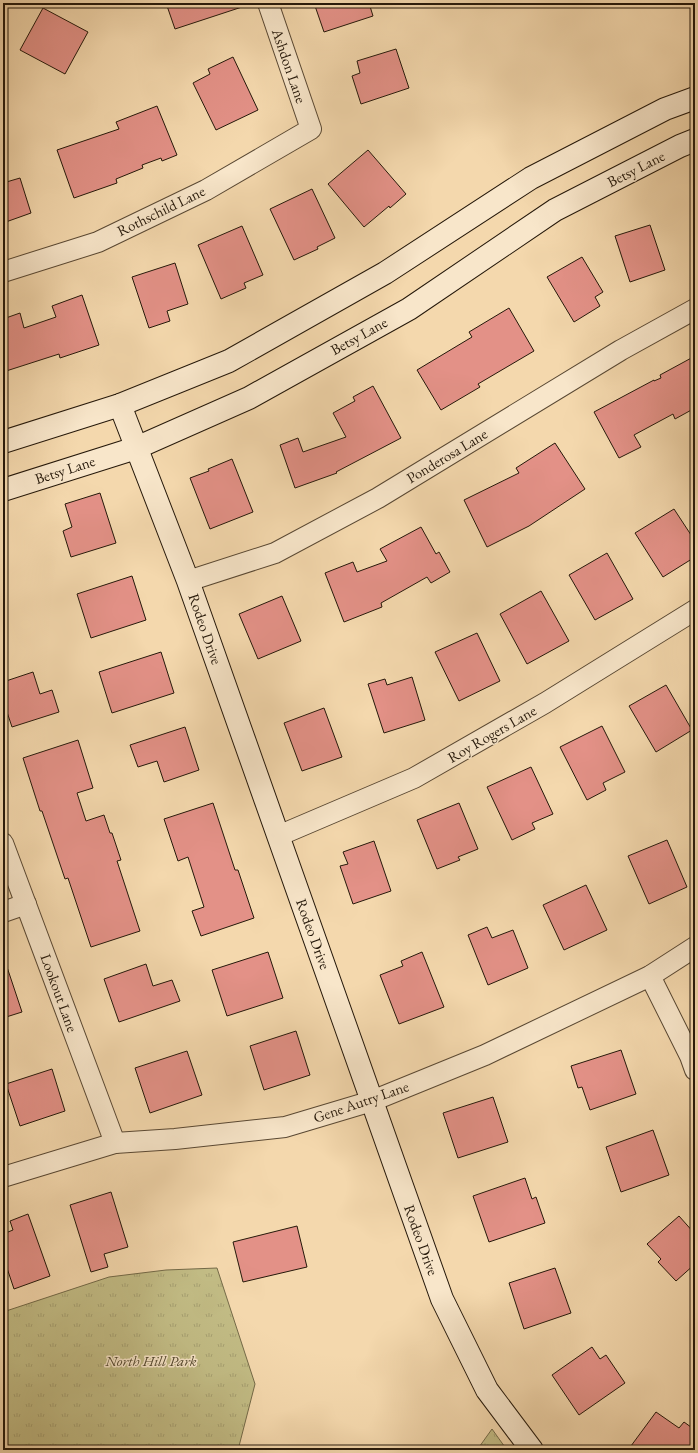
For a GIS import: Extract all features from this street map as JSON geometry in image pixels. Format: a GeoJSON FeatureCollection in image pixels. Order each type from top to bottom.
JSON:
{"type":"FeatureCollection","features":[{"type":"Feature","properties":{"kind":"main road"},"geometry":{"type":"LineString","coordinates":[[3,442],[120,405],[229,361],[384,273],[531,178],[665,109],[695,98]]}},
{"type":"Feature","properties":{"kind":"main road","name":"Betsy Lane"},"geometry":{"type":"LineString","coordinates":[[3,490],[136,448],[249,398],[409,309],[555,210],[680,146],[695,140]]}},
{"type":"Feature","properties":{"kind":"main road","name":"Rodeo Drive"},"geometry":{"type":"LineString","coordinates":[[120,405],[188,581],[442,1299],[487,1390],[532,1450]]}},
{"type":"Feature","properties":{"kind":"street","name":"Ashdon Lane"},"geometry":{"type":"LineString","coordinates":[[268,3],[311,129]]}},
{"type":"Feature","properties":{"kind":"street","name":"Rothschild Lane"},"geometry":{"type":"LineString","coordinates":[[3,272],[98,242],[206,190],[311,129]]}},
{"type":"Feature","properties":{"kind":"street","name":"Ponderosa Lane"},"geometry":{"type":"LineString","coordinates":[[188,581],[275,553],[378,498],[621,350],[695,309]]}},
{"type":"Feature","properties":{"kind":"street","name":"Roy Rogers Lane"},"geometry":{"type":"LineString","coordinates":[[278,836],[414,778],[545,703],[695,610]]}},
{"type":"Feature","properties":{"kind":"street","name":"Lookout Lane"},"geometry":{"type":"LineString","coordinates":[[3,843],[115,1142]]}},
{"type":"Feature","properties":{"kind":"street"},"geometry":{"type":"LineString","coordinates":[[3,912],[26,904]]}},
{"type":"Feature","properties":{"kind":"street","name":"Gene Autry Lane"},"geometry":{"type":"LineString","coordinates":[[3,1177],[115,1142],[175,1139],[286,1127],[372,1100],[485,1055],[650,976],[695,947]]}},
{"type":"Feature","properties":{"kind":"street"},"geometry":{"type":"LineString","coordinates":[[650,976],[690,1056],[695,1070]]}},
{"type":"Feature","properties":{"kind":"green space","name":"North Hill Park"},"geometry":{"type":"Polygon","coordinates":[[[217,1268],[255,1384],[238,1450],[3,1450],[3,1312],[109,1277],[166,1270],[217,1268]]]}},
{"type":"Feature","properties":{"kind":"green space"},"geometry":{"type":"Polygon","coordinates":[[[492,1429],[507,1450],[477,1450],[492,1429]]]}},
{"type":"Feature","properties":{"kind":"building"},"geometry":{"type":"Polygon","coordinates":[[[166,3],[245,3],[245,6],[175,29],[166,3]]]}},
{"type":"Feature","properties":{"kind":"building"},"geometry":{"type":"Polygon","coordinates":[[[314,3],[369,3],[373,16],[324,32],[314,3]]]}},
{"type":"Feature","properties":{"kind":"building"},"geometry":{"type":"Polygon","coordinates":[[[43,8],[88,32],[65,74],[20,50],[43,8]]]}},
{"type":"Feature","properties":{"kind":"building"},"geometry":{"type":"Polygon","coordinates":[[[396,49],[409,88],[361,104],[352,76],[360,73],[357,61],[396,49]]]}},
{"type":"Feature","properties":{"kind":"building"},"geometry":{"type":"Polygon","coordinates":[[[233,57],[258,110],[216,130],[193,83],[210,74],[208,69],[233,57]]]}},
{"type":"Feature","properties":{"kind":"building"},"geometry":{"type":"Polygon","coordinates":[[[157,106],[177,155],[162,161],[161,158],[142,165],[143,168],[116,179],[117,183],[74,198],[57,150],[119,129],[116,122],[157,106]]]}},
{"type":"Feature","properties":{"kind":"building"},"geometry":{"type":"Polygon","coordinates":[[[368,150],[406,194],[364,227],[328,184],[368,150]]]}},
{"type":"Feature","properties":{"kind":"building"},"geometry":{"type":"Polygon","coordinates":[[[20,178],[31,213],[3,223],[3,183],[20,178]]]}},
{"type":"Feature","properties":{"kind":"building"},"geometry":{"type":"Polygon","coordinates":[[[312,189],[335,238],[317,247],[318,249],[294,260],[270,209],[312,189]]]}},
{"type":"Feature","properties":{"kind":"building"},"geometry":{"type":"Polygon","coordinates":[[[650,225],[665,270],[630,282],[615,236],[650,225]]]}},
{"type":"Feature","properties":{"kind":"building"},"geometry":{"type":"Polygon","coordinates":[[[242,226],[263,275],[244,283],[246,288],[221,299],[198,245],[242,226]]]}},
{"type":"Feature","properties":{"kind":"building"},"geometry":{"type":"Polygon","coordinates":[[[582,257],[603,292],[595,297],[600,306],[574,322],[547,277],[582,257]]]}},
{"type":"Feature","properties":{"kind":"building"},"geometry":{"type":"Polygon","coordinates":[[[175,263],[188,304],[167,311],[170,321],[149,328],[132,277],[175,263]]]}},
{"type":"Feature","properties":{"kind":"building"},"geometry":{"type":"Polygon","coordinates":[[[82,295],[99,345],[60,358],[59,354],[3,372],[3,319],[20,313],[24,328],[56,317],[52,306],[82,295]]]}},
{"type":"Feature","properties":{"kind":"building"},"geometry":{"type":"Polygon","coordinates":[[[509,308],[534,351],[478,384],[480,387],[441,410],[417,370],[472,337],[469,332],[509,308]]]}},
{"type":"Feature","properties":{"kind":"building"},"geometry":{"type":"Polygon","coordinates":[[[695,356],[695,408],[675,419],[673,414],[634,435],[641,447],[619,458],[594,412],[654,380],[661,378],[660,375],[695,356]]]}},
{"type":"Feature","properties":{"kind":"building"},"geometry":{"type":"Polygon","coordinates":[[[373,386],[401,438],[336,472],[337,473],[295,488],[280,445],[298,438],[303,452],[346,437],[333,413],[355,401],[353,397],[373,386]]]}},
{"type":"Feature","properties":{"kind":"building"},"geometry":{"type":"Polygon","coordinates":[[[555,443],[585,489],[529,526],[487,547],[464,500],[519,473],[516,468],[555,443]]]}},
{"type":"Feature","properties":{"kind":"building"},"geometry":{"type":"Polygon","coordinates":[[[232,459],[253,512],[210,529],[190,478],[209,471],[208,469],[232,459]]]}},
{"type":"Feature","properties":{"kind":"building"},"geometry":{"type":"Polygon","coordinates":[[[100,493],[116,543],[71,557],[63,531],[72,527],[65,504],[100,493]]]}},
{"type":"Feature","properties":{"kind":"building"},"geometry":{"type":"Polygon","coordinates":[[[674,509],[695,541],[695,557],[663,577],[635,533],[674,509]]]}},
{"type":"Feature","properties":{"kind":"building"},"geometry":{"type":"Polygon","coordinates":[[[421,527],[436,554],[439,552],[450,572],[431,583],[427,577],[381,603],[382,607],[344,622],[325,573],[353,562],[357,572],[387,561],[380,549],[421,527]]]}},
{"type":"Feature","properties":{"kind":"building"},"geometry":{"type":"Polygon","coordinates":[[[607,553],[633,599],[595,620],[569,575],[607,553]]]}},
{"type":"Feature","properties":{"kind":"building"},"geometry":{"type":"Polygon","coordinates":[[[132,576],[146,620],[91,638],[77,594],[132,576]]]}},
{"type":"Feature","properties":{"kind":"building"},"geometry":{"type":"Polygon","coordinates":[[[541,591],[569,641],[527,664],[500,614],[541,591]]]}},
{"type":"Feature","properties":{"kind":"building"},"geometry":{"type":"Polygon","coordinates":[[[282,596],[301,641],[258,659],[239,614],[282,596]]]}},
{"type":"Feature","properties":{"kind":"building"},"geometry":{"type":"Polygon","coordinates":[[[477,633],[500,681],[459,701],[435,652],[477,633]]]}},
{"type":"Feature","properties":{"kind":"building"},"geometry":{"type":"Polygon","coordinates":[[[161,652],[174,693],[112,713],[99,672],[161,652]]]}},
{"type":"Feature","properties":{"kind":"building"},"geometry":{"type":"Polygon","coordinates":[[[33,672],[40,694],[52,690],[59,712],[12,727],[3,700],[3,682],[33,672]]]}},
{"type":"Feature","properties":{"kind":"building"},"geometry":{"type":"Polygon","coordinates":[[[412,677],[425,720],[384,733],[368,684],[385,679],[387,685],[412,677]]]}},
{"type":"Feature","properties":{"kind":"building"},"geometry":{"type":"Polygon","coordinates":[[[666,685],[692,730],[656,752],[629,706],[666,685]]]}},
{"type":"Feature","properties":{"kind":"building"},"geometry":{"type":"Polygon","coordinates":[[[324,708],[342,757],[302,771],[284,723],[324,708]]]}},
{"type":"Feature","properties":{"kind":"building"},"geometry":{"type":"Polygon","coordinates":[[[602,726],[625,772],[603,783],[606,790],[587,800],[560,747],[602,726]]]}},
{"type":"Feature","properties":{"kind":"building"},"geometry":{"type":"Polygon","coordinates":[[[185,727],[199,770],[164,782],[157,761],[138,767],[130,745],[185,727]]]}},
{"type":"Feature","properties":{"kind":"building"},"geometry":{"type":"Polygon","coordinates":[[[78,740],[93,788],[77,793],[86,821],[104,815],[121,860],[117,861],[140,931],[91,947],[68,878],[65,879],[42,811],[40,811],[23,758],[78,740]]]}},
{"type":"Feature","properties":{"kind":"building"},"geometry":{"type":"Polygon","coordinates":[[[531,767],[553,814],[532,823],[535,829],[512,840],[487,787],[531,767]]]}},
{"type":"Feature","properties":{"kind":"building"},"geometry":{"type":"Polygon","coordinates":[[[213,803],[235,870],[238,870],[254,918],[201,936],[192,911],[204,907],[188,857],[178,861],[164,819],[213,803]]]}},
{"type":"Feature","properties":{"kind":"building"},"geometry":{"type":"Polygon","coordinates":[[[459,803],[478,849],[458,857],[460,860],[437,869],[417,820],[459,803]]]}},
{"type":"Feature","properties":{"kind":"building"},"geometry":{"type":"Polygon","coordinates":[[[667,840],[687,887],[649,904],[628,856],[667,840]]]}},
{"type":"Feature","properties":{"kind":"building"},"geometry":{"type":"Polygon","coordinates":[[[374,841],[391,891],[353,904],[340,866],[348,864],[343,852],[374,841]]]}},
{"type":"Feature","properties":{"kind":"building"},"geometry":{"type":"Polygon","coordinates":[[[586,885],[607,930],[564,950],[543,905],[586,885]]]}},
{"type":"Feature","properties":{"kind":"building"},"geometry":{"type":"Polygon","coordinates":[[[487,927],[492,938],[513,930],[528,968],[488,985],[468,935],[487,927]]]}},
{"type":"Feature","properties":{"kind":"building"},"geometry":{"type":"Polygon","coordinates":[[[268,952],[283,998],[227,1016],[212,970],[268,952]]]}},
{"type":"Feature","properties":{"kind":"building"},"geometry":{"type":"Polygon","coordinates":[[[422,952],[444,1007],[399,1024],[380,975],[403,966],[401,961],[422,952]]]}},
{"type":"Feature","properties":{"kind":"building"},"geometry":{"type":"Polygon","coordinates":[[[3,964],[6,964],[22,1012],[3,1018],[3,964]]]}},
{"type":"Feature","properties":{"kind":"building"},"geometry":{"type":"Polygon","coordinates":[[[146,964],[153,986],[172,980],[180,1001],[119,1022],[104,979],[146,964]]]}},
{"type":"Feature","properties":{"kind":"building"},"geometry":{"type":"Polygon","coordinates":[[[296,1031],[310,1075],[264,1090],[250,1046],[296,1031]]]}},
{"type":"Feature","properties":{"kind":"building"},"geometry":{"type":"Polygon","coordinates":[[[621,1050],[636,1094],[590,1110],[582,1087],[578,1088],[571,1066],[621,1050]]]}},
{"type":"Feature","properties":{"kind":"building"},"geometry":{"type":"Polygon","coordinates":[[[187,1051],[202,1095],[150,1113],[135,1068],[187,1051]]]}},
{"type":"Feature","properties":{"kind":"building"},"geometry":{"type":"Polygon","coordinates":[[[52,1069],[65,1111],[20,1126],[6,1084],[52,1069]]]}},
{"type":"Feature","properties":{"kind":"building"},"geometry":{"type":"Polygon","coordinates":[[[493,1097],[508,1142],[458,1158],[443,1113],[493,1097]]]}},
{"type":"Feature","properties":{"kind":"building"},"geometry":{"type":"Polygon","coordinates":[[[653,1130],[669,1175],[621,1192],[606,1147],[653,1130]]]}},
{"type":"Feature","properties":{"kind":"building"},"geometry":{"type":"Polygon","coordinates":[[[525,1178],[532,1199],[536,1197],[545,1223],[489,1242],[473,1196],[525,1178]]]}},
{"type":"Feature","properties":{"kind":"building"},"geometry":{"type":"Polygon","coordinates":[[[111,1192],[128,1247],[104,1254],[108,1267],[91,1272],[70,1205],[111,1192]]]}},
{"type":"Feature","properties":{"kind":"building"},"geometry":{"type":"Polygon","coordinates":[[[28,1214],[50,1276],[14,1289],[3,1256],[3,1234],[13,1230],[10,1221],[28,1214]]]}},
{"type":"Feature","properties":{"kind":"building"},"geometry":{"type":"Polygon","coordinates":[[[679,1216],[695,1234],[695,1264],[676,1281],[658,1262],[661,1259],[647,1244],[679,1216]]]}},
{"type":"Feature","properties":{"kind":"building"},"geometry":{"type":"Polygon","coordinates":[[[297,1226],[307,1267],[243,1282],[233,1242],[297,1226]]]}},
{"type":"Feature","properties":{"kind":"building"},"geometry":{"type":"Polygon","coordinates":[[[555,1268],[571,1313],[524,1329],[509,1283],[555,1268]]]}},
{"type":"Feature","properties":{"kind":"building"},"geometry":{"type":"Polygon","coordinates":[[[592,1347],[600,1359],[606,1355],[625,1383],[579,1415],[552,1375],[592,1347]]]}},
{"type":"Feature","properties":{"kind":"building"},"geometry":{"type":"Polygon","coordinates":[[[656,1412],[679,1428],[684,1422],[695,1430],[695,1450],[628,1450],[656,1412]]]}}]}
